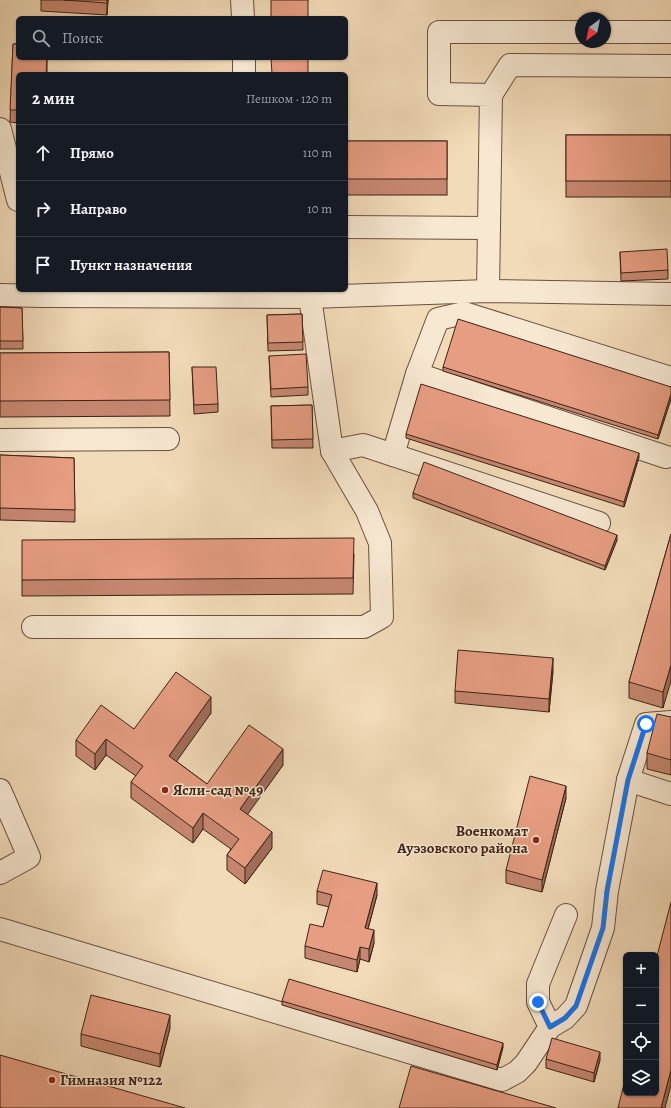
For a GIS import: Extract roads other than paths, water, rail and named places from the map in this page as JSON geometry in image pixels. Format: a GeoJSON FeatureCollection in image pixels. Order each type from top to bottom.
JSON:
{"type":"FeatureCollection","features":[{"type":"Feature","properties":{"kind":"street"},"geometry":{"type":"LineString","coordinates":[[242,0],[243,16]]}},
{"type":"Feature","properties":{"kind":"street"},"geometry":{"type":"LineString","coordinates":[[491,95],[439,94],[439,32],[575,32]]}},
{"type":"Feature","properties":{"kind":"street"},"geometry":{"type":"LineString","coordinates":[[611,32],[671,32]]}},
{"type":"Feature","properties":{"kind":"street"},"geometry":{"type":"LineString","coordinates":[[244,60],[244,72]]}},
{"type":"Feature","properties":{"kind":"street"},"geometry":{"type":"LineString","coordinates":[[488,291],[491,95],[510,65],[671,66]]}},
{"type":"Feature","properties":{"kind":"street"},"geometry":{"type":"LineString","coordinates":[[0,129],[16,192]]}},
{"type":"Feature","properties":{"kind":"street"},"geometry":{"type":"LineString","coordinates":[[348,227],[489,228]]}},
{"type":"Feature","properties":{"kind":"street"},"geometry":{"type":"LineString","coordinates":[[0,295],[41,293],[262,294],[310,298],[488,291],[671,294]]}},
{"type":"Feature","properties":{"kind":"street"},"geometry":{"type":"LineString","coordinates":[[33,627],[364,627],[382,617],[380,543],[367,511],[332,451],[310,298]]}},
{"type":"Feature","properties":{"kind":"street"},"geometry":{"type":"LineString","coordinates":[[394,455],[417,374],[438,319],[464,313],[671,378]]}},
{"type":"Feature","properties":{"kind":"street"},"geometry":{"type":"LineString","coordinates":[[417,374],[666,457]]}},
{"type":"Feature","properties":{"kind":"street"},"geometry":{"type":"LineString","coordinates":[[0,440],[168,439]]}},
{"type":"Feature","properties":{"kind":"street"},"geometry":{"type":"LineString","coordinates":[[332,451],[363,444],[599,523]]}},
{"type":"Feature","properties":{"kind":"street"},"geometry":{"type":"LineString","coordinates":[[0,929],[502,1080],[517,1072],[526,1063],[550,1027],[565,1018],[576,1006],[603,928],[607,891],[628,780],[646,724],[671,722]]}},
{"type":"Feature","properties":{"kind":"street"},"geometry":{"type":"LineString","coordinates":[[628,780],[671,794]]}},
{"type":"Feature","properties":{"kind":"street"},"geometry":{"type":"LineString","coordinates":[[0,790],[29,857],[0,873]]}},
{"type":"Feature","properties":{"kind":"street"},"geometry":{"type":"LineString","coordinates":[[550,1027],[538,1002],[538,984],[566,915]]}},
{"type":"Feature","properties":{"kind":"place","name":"Ясли-сад №49"},"geometry":{"type":"Point","coordinates":[165,790]}},
{"type":"Feature","properties":{"kind":"place","name":"Военкомат Ауэзовского района"},"geometry":{"type":"Point","coordinates":[536,840]}},
{"type":"Feature","properties":{"kind":"place","name":"Гимназия №122"},"geometry":{"type":"Point","coordinates":[52,1080]}}]}
